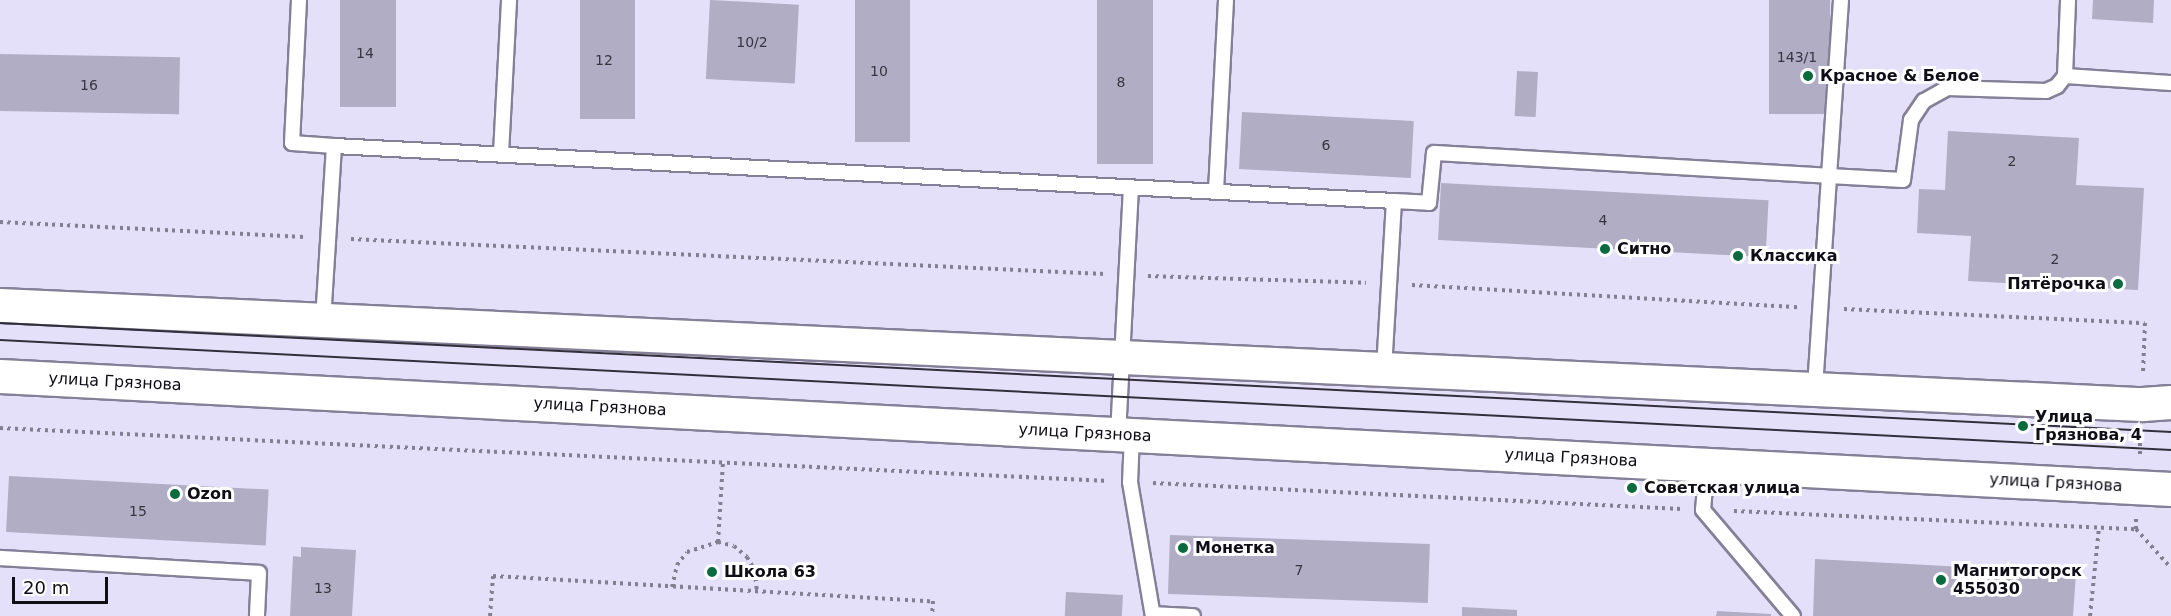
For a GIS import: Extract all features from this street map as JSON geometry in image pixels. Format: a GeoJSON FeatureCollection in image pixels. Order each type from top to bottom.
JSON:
{"type":"FeatureCollection","features":[{"type":"Feature","properties":{"kind":"main road"},"geometry":{"type":"LineString","coordinates":[[0,305],[2142,404],[2171,402]]}},
{"type":"Feature","properties":{"kind":"main road","name":"улица Грязнова"},"geometry":{"type":"LineString","coordinates":[[0,376],[2171,489]]}},
{"type":"Feature","properties":{"kind":"lane"},"geometry":{"type":"LineString","coordinates":[[299,0],[292,144],[1429,203],[1434,153],[1903,180],[1911,120],[1924,101],[1947,88],[2046,91],[2065,76],[2171,83]]}},
{"type":"Feature","properties":{"kind":"lane"},"geometry":{"type":"LineString","coordinates":[[501,154],[509,0]]}},
{"type":"Feature","properties":{"kind":"lane"},"geometry":{"type":"LineString","coordinates":[[1216,191],[1226,0]]}},
{"type":"Feature","properties":{"kind":"lane"},"geometry":{"type":"LineString","coordinates":[[1815,388],[1841,0]]}},
{"type":"Feature","properties":{"kind":"lane"},"geometry":{"type":"LineString","coordinates":[[2065,76],[2068,0]]}},
{"type":"Feature","properties":{"kind":"lane"},"geometry":{"type":"LineString","coordinates":[[323,320],[334,146]]}},
{"type":"Feature","properties":{"kind":"lane"},"geometry":{"type":"LineString","coordinates":[[1131,187],[1123,356],[1125,435],[1130,482],[1153,615],[1193,616]]}},
{"type":"Feature","properties":{"kind":"lane"},"geometry":{"type":"LineString","coordinates":[[1384,368],[1394,201]]}},
{"type":"Feature","properties":{"kind":"lane"},"geometry":{"type":"LineString","coordinates":[[1707,465],[1703,510],[1793,616]]}},
{"type":"Feature","properties":{"kind":"lane"},"geometry":{"type":"LineString","coordinates":[[0,558],[259,573],[256,616]]}},
{"type":"Feature","properties":{"kind":"path"},"geometry":{"type":"LineString","coordinates":[[718,542],[723,463]]}},
{"type":"Feature","properties":{"kind":"path"},"geometry":{"type":"LineString","coordinates":[[2090,616],[2099,527]]}},
{"type":"Feature","properties":{"kind":"path"},"geometry":{"type":"LineString","coordinates":[[2136,529],[2171,568]]}},
{"type":"Feature","properties":{"kind":"path"},"geometry":{"type":"LineString","coordinates":[[672,587],[677,565],[687,552],[718,542],[734,546],[747,557],[755,571],[757,592]]}},
{"type":"Feature","properties":{"kind":"path"},"geometry":{"type":"LineString","coordinates":[[490,616],[493,576],[933,601],[932,616]]}},
{"type":"Feature","properties":{"kind":"building"},"geometry":{"type":"Polygon","coordinates":[[[340,0],[396,0],[396,107],[340,107],[340,0]]]}},
{"type":"Feature","properties":{"kind":"building"},"geometry":{"type":"Polygon","coordinates":[[[580,0],[635,0],[635,119],[580,119],[580,0]]]}},
{"type":"Feature","properties":{"kind":"building"},"geometry":{"type":"Polygon","coordinates":[[[710,0],[799,5],[795,84],[706,79],[710,0]]]}},
{"type":"Feature","properties":{"kind":"building"},"geometry":{"type":"Polygon","coordinates":[[[855,0],[910,0],[910,142],[855,142],[855,0]]]}},
{"type":"Feature","properties":{"kind":"building"},"geometry":{"type":"Polygon","coordinates":[[[1097,0],[1153,0],[1153,164],[1097,164],[1097,0]]]}},
{"type":"Feature","properties":{"kind":"building"},"geometry":{"type":"Polygon","coordinates":[[[1769,0],[1830,0],[1830,114],[1769,114],[1769,0]]]}},
{"type":"Feature","properties":{"kind":"building"},"geometry":{"type":"Polygon","coordinates":[[[2093,0],[2154,0],[2153,23],[2092,19],[2093,0]]]}},
{"type":"Feature","properties":{"kind":"building"},"geometry":{"type":"Polygon","coordinates":[[[0,54],[180,57],[179,114],[0,111],[0,54]]]}},
{"type":"Feature","properties":{"kind":"building"},"geometry":{"type":"Polygon","coordinates":[[[1517,71],[1538,72],[1536,117],[1515,116],[1517,71]]]}},
{"type":"Feature","properties":{"kind":"building"},"geometry":{"type":"Polygon","coordinates":[[[1242,112],[1414,121],[1411,178],[1239,169],[1242,112]]]}},
{"type":"Feature","properties":{"kind":"building"},"geometry":{"type":"Polygon","coordinates":[[[1948,131],[2079,138],[2076,185],[2144,188],[2138,290],[1968,281],[1971,236],[1917,233],[1919,189],[1945,190],[1948,131]]]}},
{"type":"Feature","properties":{"kind":"building"},"geometry":{"type":"Polygon","coordinates":[[[1441,183],[1769,200],[1766,257],[1438,240],[1441,183]]]}},
{"type":"Feature","properties":{"kind":"building"},"geometry":{"type":"Polygon","coordinates":[[[9,476],[269,490],[266,546],[6,532],[9,476]]]}},
{"type":"Feature","properties":{"kind":"building"},"geometry":{"type":"Polygon","coordinates":[[[1170,535],[1430,544],[1428,603],[1168,594],[1170,535]]]}},
{"type":"Feature","properties":{"kind":"building"},"geometry":{"type":"Polygon","coordinates":[[[301,547],[356,550],[352,616],[290,616],[293,556],[301,557],[301,547]]]}},
{"type":"Feature","properties":{"kind":"building"},"geometry":{"type":"Polygon","coordinates":[[[1815,559],[2076,573],[2073,616],[1813,616],[1815,559]]]}},
{"type":"Feature","properties":{"kind":"building"},"geometry":{"type":"Polygon","coordinates":[[[1066,592],[1123,595],[1122,616],[1065,616],[1066,592]]]}},
{"type":"Feature","properties":{"kind":"building"},"geometry":{"type":"Polygon","coordinates":[[[1462,607],[1517,610],[1517,616],[1462,616],[1462,607]]]}},
{"type":"Feature","properties":{"kind":"building"},"geometry":{"type":"Polygon","coordinates":[[[1717,611],[1771,614],[1771,616],[1716,616],[1717,611]]]}},
{"type":"Feature","properties":{"kind":"tram line"},"geometry":{"type":"LineString","coordinates":[[0,323],[2171,432]]}},
{"type":"Feature","properties":{"kind":"tram line"},"geometry":{"type":"LineString","coordinates":[[0,340],[2171,450]]}},
{"type":"Feature","properties":{"kind":"place","name":"Красное & Белое"},"geometry":{"type":"Point","coordinates":[1808,76]}},
{"type":"Feature","properties":{"kind":"place","name":"Ситно"},"geometry":{"type":"Point","coordinates":[1605,249]}},
{"type":"Feature","properties":{"kind":"place","name":"Классика"},"geometry":{"type":"Point","coordinates":[1738,256]}},
{"type":"Feature","properties":{"kind":"place","name":"Пятёрочка"},"geometry":{"type":"Point","coordinates":[2118,284]}},
{"type":"Feature","properties":{"kind":"place","name":"Улица Грязнова, 4"},"geometry":{"type":"Point","coordinates":[2023,426]}},
{"type":"Feature","properties":{"kind":"place","name":"Советская улица"},"geometry":{"type":"Point","coordinates":[1632,488]}},
{"type":"Feature","properties":{"kind":"place","name":"Ozon"},"geometry":{"type":"Point","coordinates":[175,494]}},
{"type":"Feature","properties":{"kind":"place","name":"Монетка"},"geometry":{"type":"Point","coordinates":[1183,548]}},
{"type":"Feature","properties":{"kind":"place","name":"Школа 63"},"geometry":{"type":"Point","coordinates":[712,572]}},
{"type":"Feature","properties":{"kind":"place","name":"Магнитогорск 455030"},"geometry":{"type":"Point","coordinates":[1941,580]}}]}
